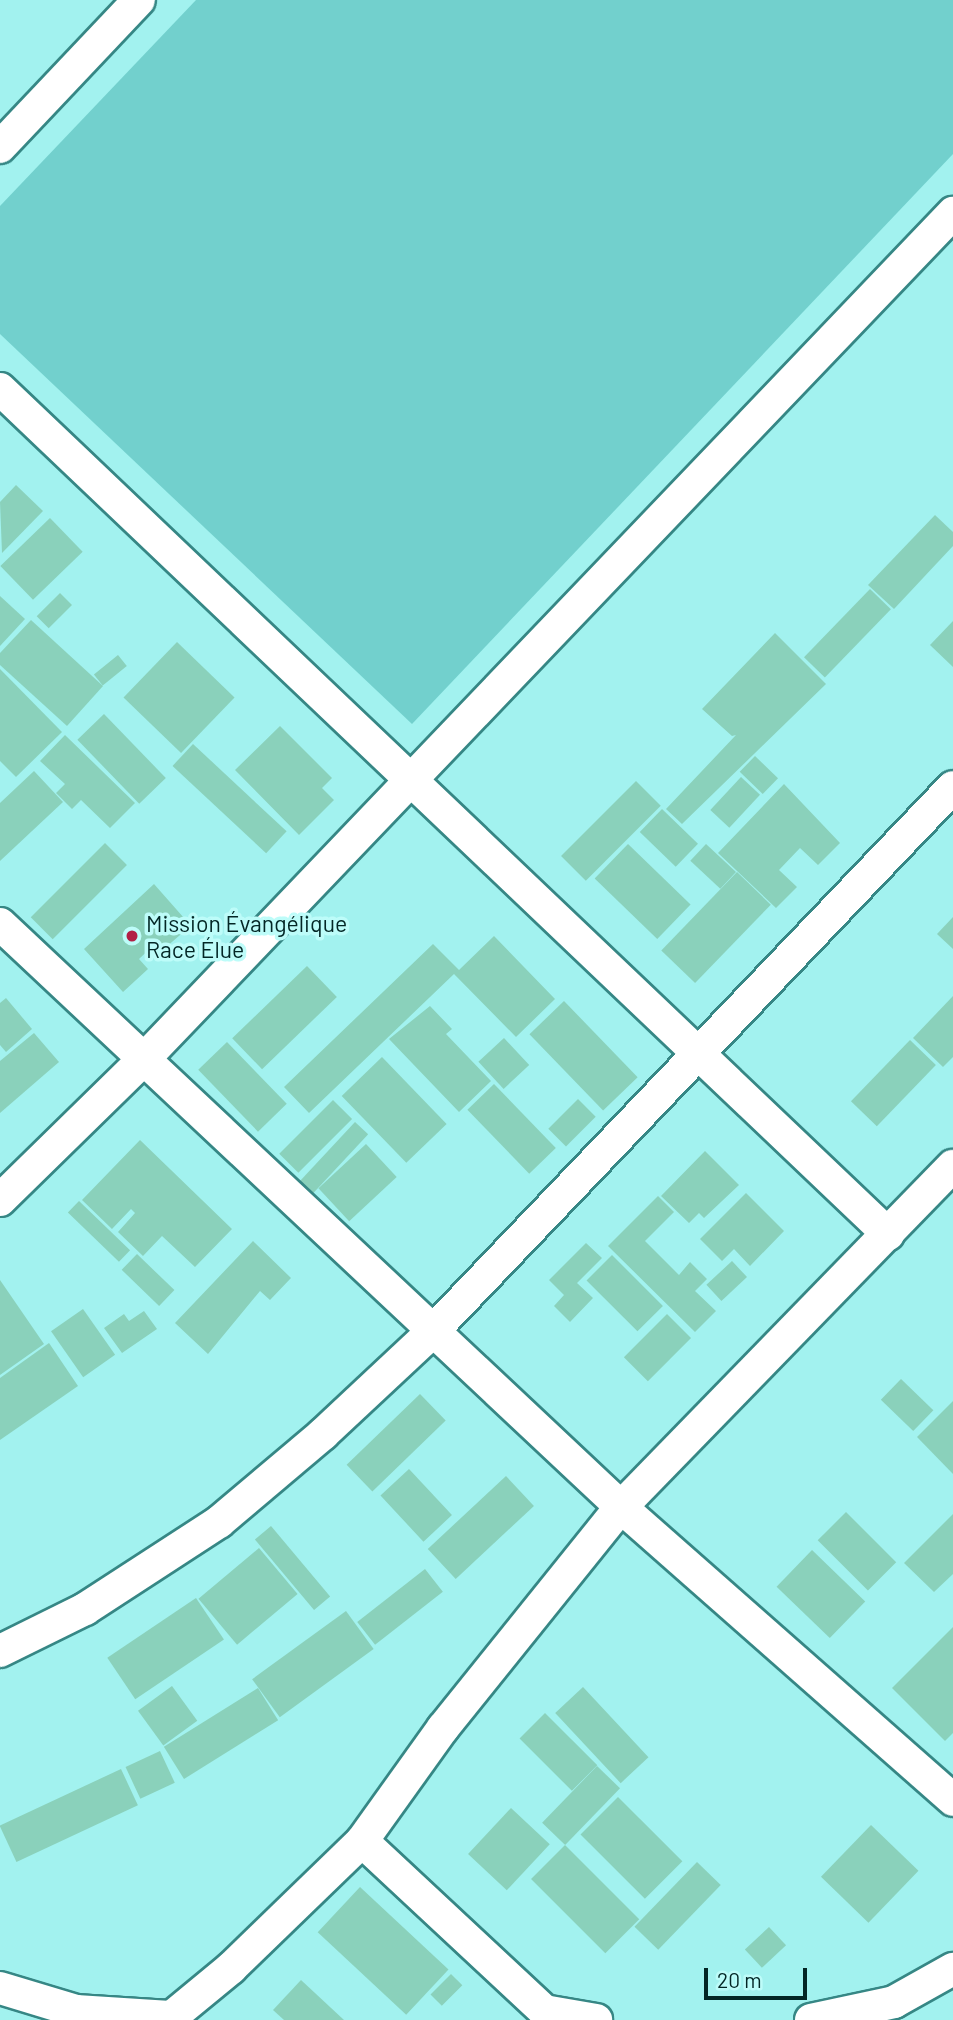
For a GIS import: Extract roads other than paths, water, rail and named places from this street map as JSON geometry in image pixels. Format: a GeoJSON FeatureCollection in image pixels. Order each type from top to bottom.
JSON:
{"type":"FeatureCollection","features":[{"type":"Feature","properties":{"kind":"street"},"geometry":{"type":"LineString","coordinates":[[0,147],[139,0]]}},
{"type":"Feature","properties":{"kind":"street"},"geometry":{"type":"LineString","coordinates":[[0,1199],[146,1057],[953,213]]}},
{"type":"Feature","properties":{"kind":"street"},"geometry":{"type":"LineString","coordinates":[[0,389],[888,1234]]}},
{"type":"Feature","properties":{"kind":"street"},"geometry":{"type":"LineString","coordinates":[[0,1651],[85,1609],[219,1522],[434,1330],[953,787]]}},
{"type":"Feature","properties":{"kind":"street"},"geometry":{"type":"LineString","coordinates":[[0,924],[146,1057],[621,1507],[953,1800]]}},
{"type":"Feature","properties":{"kind":"street"},"geometry":{"type":"LineString","coordinates":[[0,1989],[76,2011],[169,2019],[232,1968],[362,1841],[443,1728],[621,1507],[953,1166]]}},
{"type":"Feature","properties":{"kind":"street"},"geometry":{"type":"LineString","coordinates":[[362,1841],[544,2011],[596,2020]]}},
{"type":"Feature","properties":{"kind":"street"},"geometry":{"type":"LineString","coordinates":[[811,2020],[894,2002],[953,1969]]}},
{"type":"Feature","properties":{"kind":"place","name":"Mission Évangélique Race Élue"},"geometry":{"type":"Point","coordinates":[132,936]}}]}
